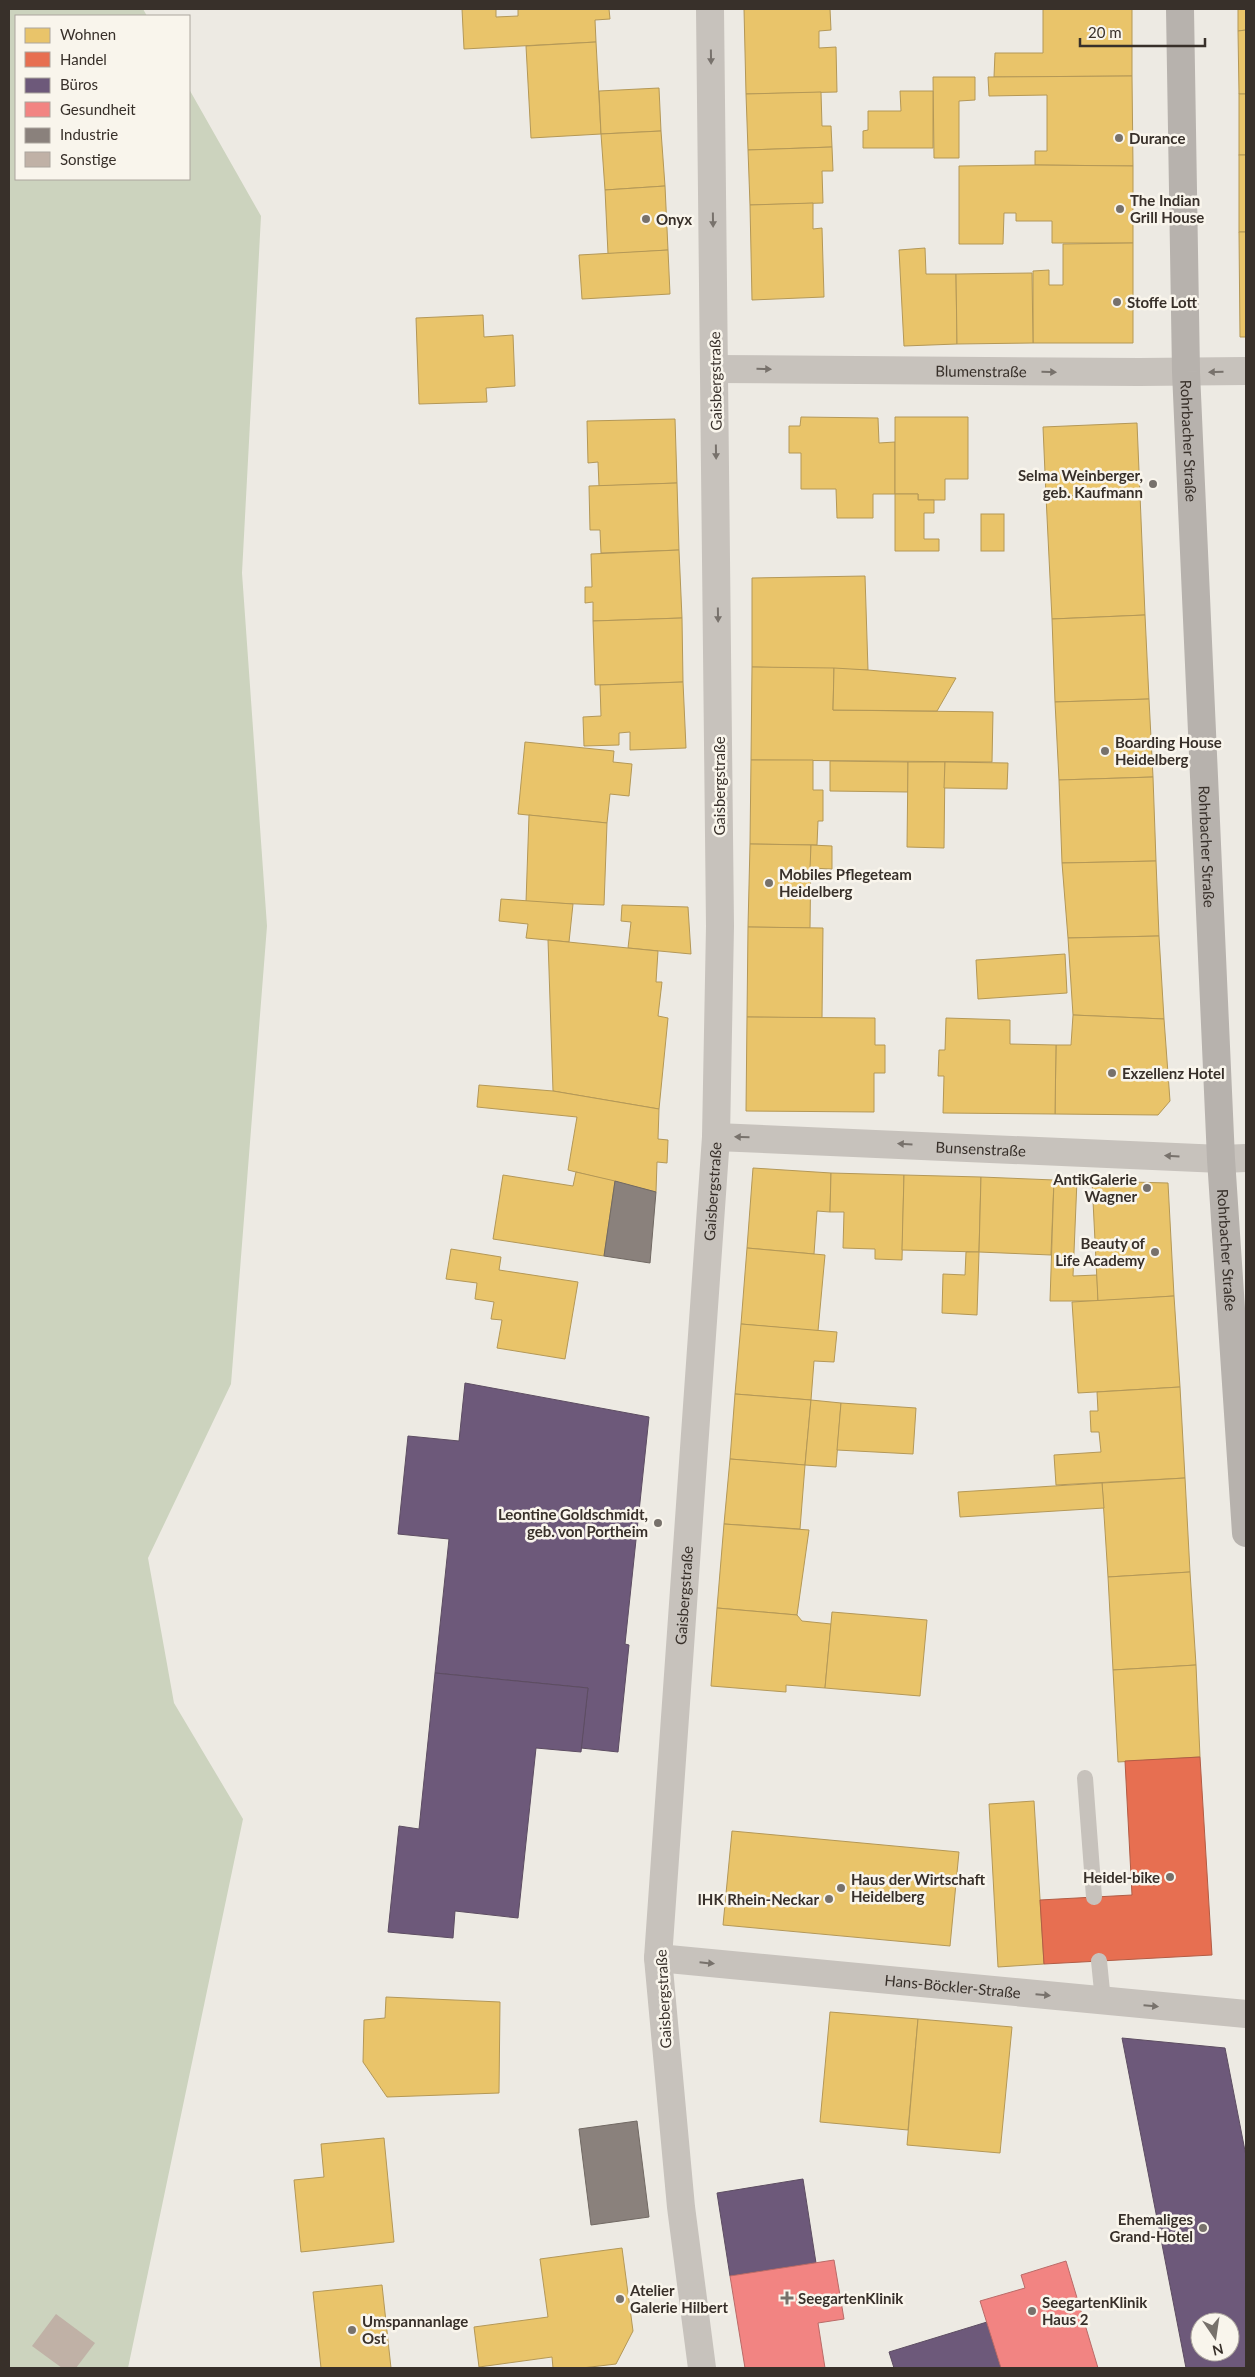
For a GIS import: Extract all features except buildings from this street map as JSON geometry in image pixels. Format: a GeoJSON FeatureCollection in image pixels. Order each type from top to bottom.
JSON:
{"type":"FeatureCollection","features":[{"type":"Feature","properties":{"kind":"main road","name":"Rohrbacher Straße"},"geometry":{"type":"LineString","coordinates":[[1180,9],[1186,372],[1233,1158],[1246,1533]]}},
{"type":"Feature","properties":{"kind":"street","name":"Gaisbergstraße"},"geometry":{"type":"LineString","coordinates":[[702,2368],[681,2207],[658,1958],[716,1137],[720,916],[710,9]]}},
{"type":"Feature","properties":{"kind":"street","name":"Blumenstraße"},"geometry":{"type":"LineString","coordinates":[[715,369],[1246,371]]}},
{"type":"Feature","properties":{"kind":"street","name":"Bunsenstraße"},"geometry":{"type":"LineString","coordinates":[[716,1137],[1233,1158]]}},
{"type":"Feature","properties":{"kind":"street","name":"Hans-Böckler-Straße"},"geometry":{"type":"LineString","coordinates":[[658,1958],[1246,2014]]}},
{"type":"Feature","properties":{"kind":"lane"},"geometry":{"type":"LineString","coordinates":[[1085,1778],[1094,1897]]}},
{"type":"Feature","properties":{"kind":"lane"},"geometry":{"type":"LineString","coordinates":[[1099,1961],[1103,2001]]}},
{"type":"Feature","properties":{"kind":"green space"},"geometry":{"type":"Polygon","coordinates":[[[9,9],[143,9],[146,15],[15,15],[15,180],[190,180],[190,91],[261,216],[242,573],[267,926],[231,1384],[148,1558],[174,1703],[243,1819],[128,2368],[9,2368],[9,9]]]}},
{"type":"Feature","properties":{"kind":"place","name":"Durance"},"geometry":{"type":"Point","coordinates":[1119,138]}},
{"type":"Feature","properties":{"kind":"place","name":"The Indian Grill House"},"geometry":{"type":"Point","coordinates":[1120,209]}},
{"type":"Feature","properties":{"kind":"place","name":"Onyx"},"geometry":{"type":"Point","coordinates":[646,219]}},
{"type":"Feature","properties":{"kind":"place","name":"Stoffe Lott"},"geometry":{"type":"Point","coordinates":[1117,302]}},
{"type":"Feature","properties":{"kind":"place","name":"Selma Weinberger, geb. Kaufmann"},"geometry":{"type":"Point","coordinates":[1153,484]}},
{"type":"Feature","properties":{"kind":"place","name":"Boarding House Heidelberg"},"geometry":{"type":"Point","coordinates":[1105,751]}},
{"type":"Feature","properties":{"kind":"place","name":"Mobiles Pflegeteam Heidelberg"},"geometry":{"type":"Point","coordinates":[769,883]}},
{"type":"Feature","properties":{"kind":"place","name":"Exzellenz Hotel"},"geometry":{"type":"Point","coordinates":[1112,1073]}},
{"type":"Feature","properties":{"kind":"place","name":"AntikGalerie Wagner"},"geometry":{"type":"Point","coordinates":[1147,1188]}},
{"type":"Feature","properties":{"kind":"place","name":"Beauty of Life Academy"},"geometry":{"type":"Point","coordinates":[1155,1252]}},
{"type":"Feature","properties":{"kind":"place","name":"Leontine Goldschmidt, geb. von Portheim"},"geometry":{"type":"Point","coordinates":[658,1523]}},
{"type":"Feature","properties":{"kind":"place","name":"Heidel-bike"},"geometry":{"type":"Point","coordinates":[1170,1877]}},
{"type":"Feature","properties":{"kind":"place","name":"Haus der Wirtschaft Heidelberg"},"geometry":{"type":"Point","coordinates":[841,1888]}},
{"type":"Feature","properties":{"kind":"place","name":"IHK Rhein-Neckar"},"geometry":{"type":"Point","coordinates":[829,1899]}},
{"type":"Feature","properties":{"kind":"place","name":"Ehemaliges Grand-Hotel"},"geometry":{"type":"Point","coordinates":[1203,2228]}},
{"type":"Feature","properties":{"kind":"place","name":"SeegartenKlinik"},"geometry":{"type":"Point","coordinates":[787,2298]}},
{"type":"Feature","properties":{"kind":"place","name":"Atelier Galerie Hilbert"},"geometry":{"type":"Point","coordinates":[620,2299]}},
{"type":"Feature","properties":{"kind":"place","name":"SeegartenKlinik Haus 2"},"geometry":{"type":"Point","coordinates":[1032,2311]}},
{"type":"Feature","properties":{"kind":"place","name":"Umspannanlage Ost"},"geometry":{"type":"Point","coordinates":[352,2330]}}]}
